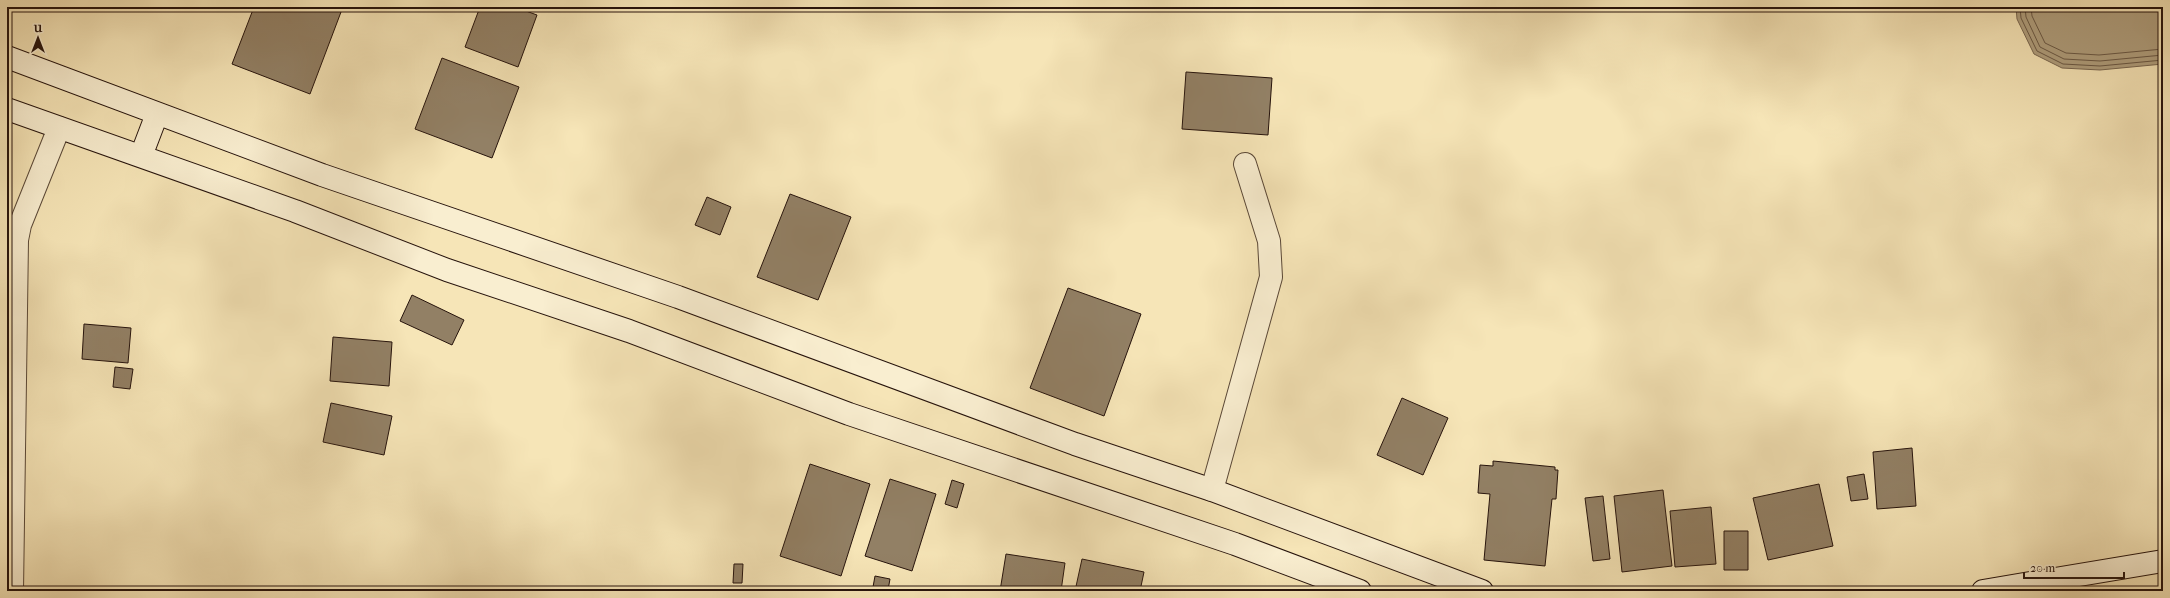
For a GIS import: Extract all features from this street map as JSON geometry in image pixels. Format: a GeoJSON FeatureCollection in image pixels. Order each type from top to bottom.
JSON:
{"type":"FeatureCollection","features":[{"type":"Feature","properties":{"kind":"main road"},"geometry":{"type":"LineString","coordinates":[[7,57],[329,178],[678,296],[1075,444],[1212,490],[1482,591]]}},
{"type":"Feature","properties":{"kind":"main road"},"geometry":{"type":"LineString","coordinates":[[7,109],[295,211],[447,270],[629,331],[849,414],[1235,544],[1360,591]]}},
{"type":"Feature","properties":{"kind":"main road"},"geometry":{"type":"LineString","coordinates":[[141,156],[157,114]]}},
{"type":"Feature","properties":{"kind":"main road"},"geometry":{"type":"LineString","coordinates":[[12,591],[17,240],[20,225],[60,128]]}},
{"type":"Feature","properties":{"kind":"main road"},"geometry":{"type":"LineString","coordinates":[[1212,490],[1271,277],[1269,241],[1245,164]]}},
{"type":"Feature","properties":{"kind":"main road"},"geometry":{"type":"LineString","coordinates":[[1983,591],[2163,561]]}},
{"type":"Feature","properties":{"kind":"water"},"geometry":{"type":"Polygon","coordinates":[[[2016,7],[2163,7],[2163,64],[2100,70],[2062,68],[2034,54],[2017,19],[2016,7]]]}},
{"type":"Feature","properties":{"kind":"building"},"geometry":{"type":"Polygon","coordinates":[[[254,7],[327,7],[341,12],[310,94],[232,64],[254,7]]]}},
{"type":"Feature","properties":{"kind":"building"},"geometry":{"type":"Polygon","coordinates":[[[480,7],[515,7],[537,15],[518,67],[465,47],[480,7]]]}},
{"type":"Feature","properties":{"kind":"building"},"geometry":{"type":"Polygon","coordinates":[[[442,58],[519,87],[492,158],[415,129],[442,58]]]}},
{"type":"Feature","properties":{"kind":"building"},"geometry":{"type":"Polygon","coordinates":[[[1186,72],[1272,78],[1268,135],[1182,129],[1186,72]]]}},
{"type":"Feature","properties":{"kind":"building"},"geometry":{"type":"Polygon","coordinates":[[[790,194],[851,217],[818,300],[757,277],[790,194]]]}},
{"type":"Feature","properties":{"kind":"building"},"geometry":{"type":"Polygon","coordinates":[[[707,197],[731,207],[720,235],[695,225],[707,197]]]}},
{"type":"Feature","properties":{"kind":"building"},"geometry":{"type":"Polygon","coordinates":[[[1068,288],[1141,314],[1104,416],[1030,388],[1068,288]]]}},
{"type":"Feature","properties":{"kind":"building"},"geometry":{"type":"Polygon","coordinates":[[[412,295],[464,320],[452,345],[400,321],[412,295]]]}},
{"type":"Feature","properties":{"kind":"building"},"geometry":{"type":"Polygon","coordinates":[[[84,324],[131,328],[128,363],[82,359],[84,324]]]}},
{"type":"Feature","properties":{"kind":"building"},"geometry":{"type":"Polygon","coordinates":[[[333,337],[392,342],[389,386],[330,381],[333,337]]]}},
{"type":"Feature","properties":{"kind":"building"},"geometry":{"type":"Polygon","coordinates":[[[115,367],[133,369],[130,389],[113,387],[115,367]]]}},
{"type":"Feature","properties":{"kind":"building"},"geometry":{"type":"Polygon","coordinates":[[[1402,398],[1448,418],[1423,475],[1377,455],[1402,398]]]}},
{"type":"Feature","properties":{"kind":"building"},"geometry":{"type":"Polygon","coordinates":[[[331,403],[392,416],[384,455],[323,442],[331,403]]]}},
{"type":"Feature","properties":{"kind":"building"},"geometry":{"type":"Polygon","coordinates":[[[1912,448],[1916,506],[1877,509],[1873,452],[1912,448]]]}},
{"type":"Feature","properties":{"kind":"building"},"geometry":{"type":"Polygon","coordinates":[[[1493,461],[1555,467],[1555,470],[1558,470],[1556,499],[1552,499],[1545,566],[1484,560],[1490,494],[1478,493],[1480,465],[1493,466],[1493,461]]]}},
{"type":"Feature","properties":{"kind":"building"},"geometry":{"type":"Polygon","coordinates":[[[810,464],[870,484],[841,576],[780,556],[810,464]]]}},
{"type":"Feature","properties":{"kind":"building"},"geometry":{"type":"Polygon","coordinates":[[[1864,474],[1868,499],[1851,501],[1847,477],[1864,474]]]}},
{"type":"Feature","properties":{"kind":"building"},"geometry":{"type":"Polygon","coordinates":[[[890,479],[936,494],[912,571],[865,556],[890,479]]]}},
{"type":"Feature","properties":{"kind":"building"},"geometry":{"type":"Polygon","coordinates":[[[952,480],[964,484],[957,508],[945,504],[952,480]]]}},
{"type":"Feature","properties":{"kind":"building"},"geometry":{"type":"Polygon","coordinates":[[[1819,484],[1833,546],[1768,560],[1753,498],[1819,484]]]}},
{"type":"Feature","properties":{"kind":"building"},"geometry":{"type":"Polygon","coordinates":[[[1663,490],[1672,566],[1622,572],[1614,496],[1663,490]]]}},
{"type":"Feature","properties":{"kind":"building"},"geometry":{"type":"Polygon","coordinates":[[[1603,496],[1610,559],[1593,561],[1585,498],[1603,496]]]}},
{"type":"Feature","properties":{"kind":"building"},"geometry":{"type":"Polygon","coordinates":[[[1711,507],[1716,564],[1675,567],[1670,511],[1711,507]]]}},
{"type":"Feature","properties":{"kind":"building"},"geometry":{"type":"Polygon","coordinates":[[[1724,531],[1748,531],[1748,570],[1724,570],[1724,531]]]}},
{"type":"Feature","properties":{"kind":"building"},"geometry":{"type":"Polygon","coordinates":[[[1006,554],[1065,563],[1061,591],[1000,591],[1006,554]]]}},
{"type":"Feature","properties":{"kind":"building"},"geometry":{"type":"Polygon","coordinates":[[[1082,559],[1144,572],[1140,591],[1075,591],[1082,559]]]}},
{"type":"Feature","properties":{"kind":"building"},"geometry":{"type":"Polygon","coordinates":[[[734,564],[743,564],[742,583],[733,583],[734,564]]]}},
{"type":"Feature","properties":{"kind":"building"},"geometry":{"type":"Polygon","coordinates":[[[875,576],[890,579],[888,590],[873,587],[875,576]]]}}]}
